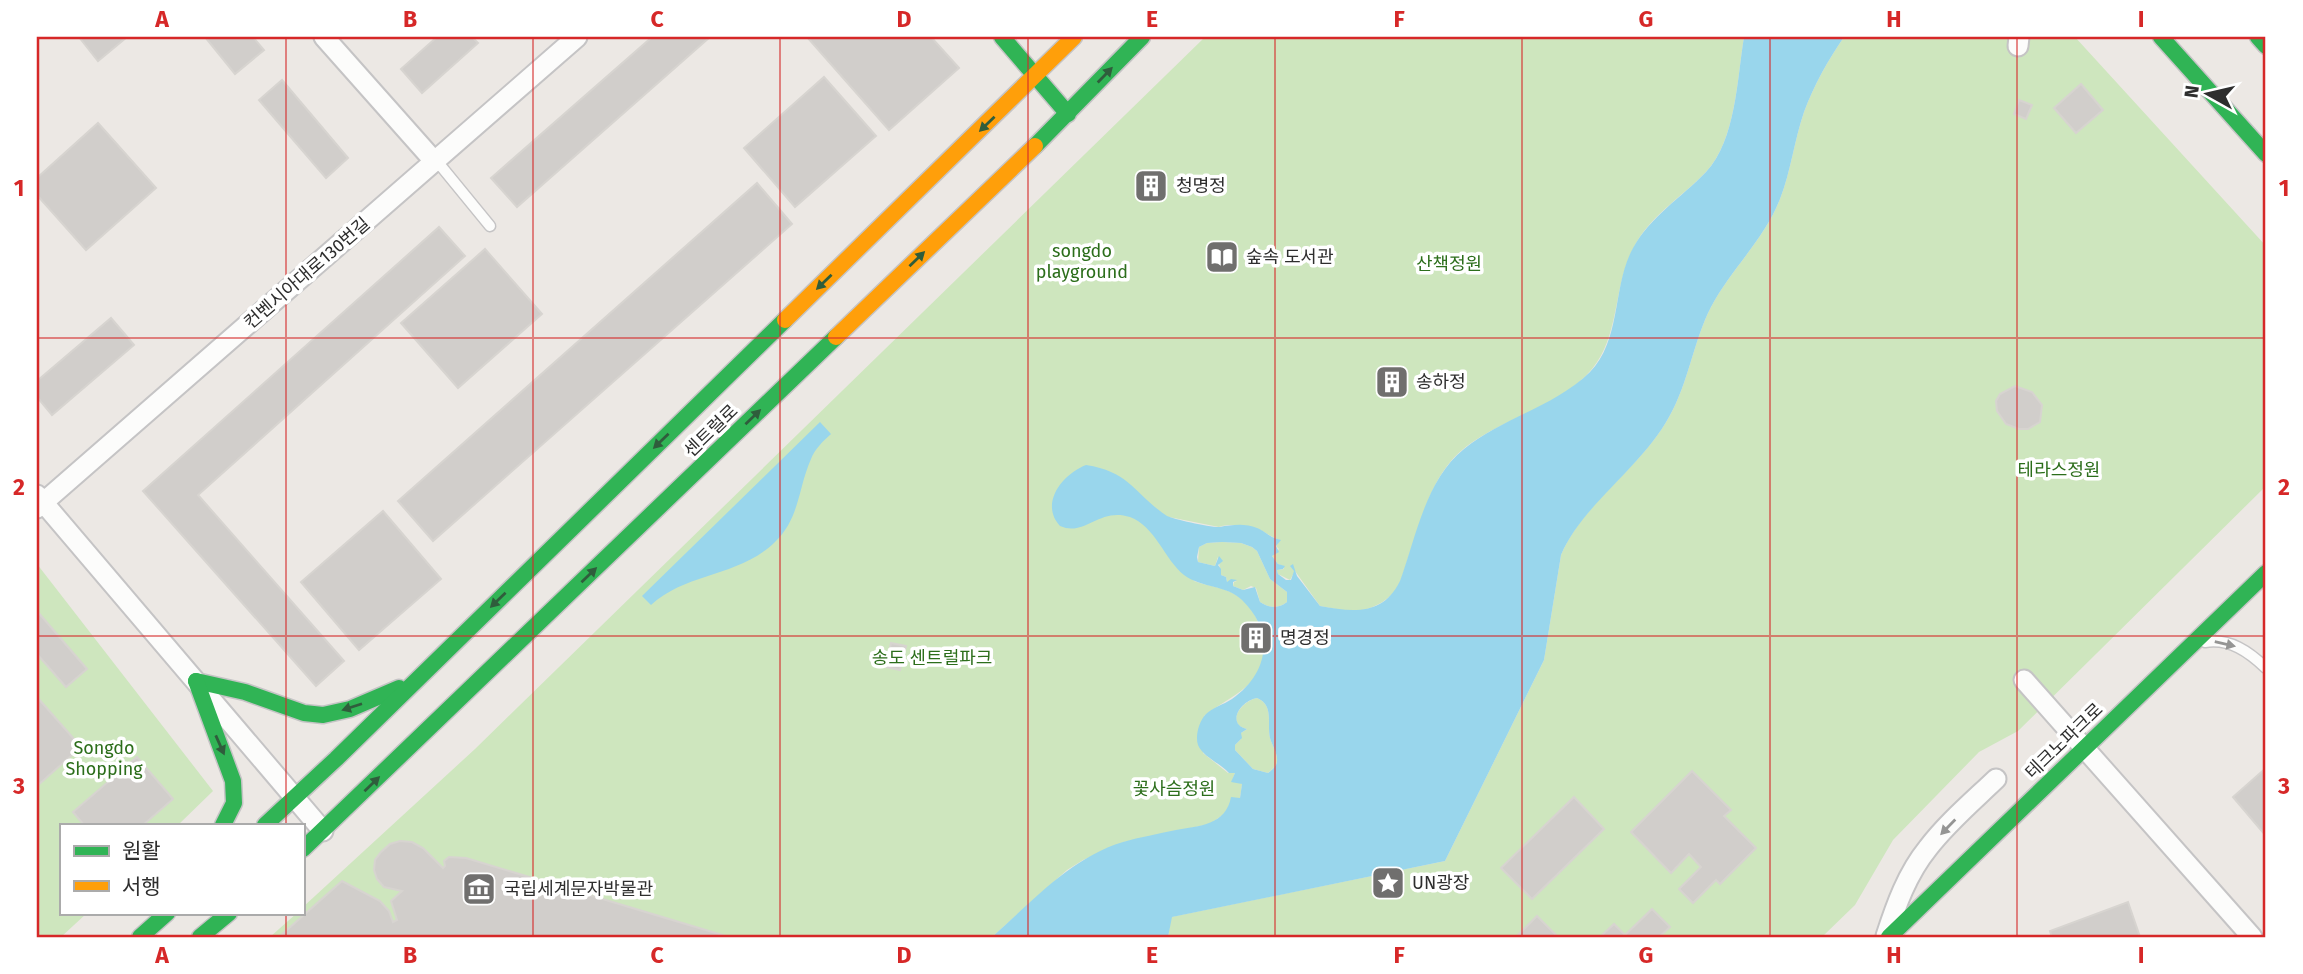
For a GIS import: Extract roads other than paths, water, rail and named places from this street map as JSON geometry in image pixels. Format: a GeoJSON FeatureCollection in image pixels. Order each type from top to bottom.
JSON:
{"type":"FeatureCollection","features":[{"type":"Feature","properties":{"kind":"main road"},"geometry":{"type":"LineString","coordinates":[[1002,37],[1068,114]]}},
{"type":"Feature","properties":{"kind":"main road","name":"센트럴로"},"geometry":{"type":"LineString","coordinates":[[266,824],[1074,37]]}},
{"type":"Feature","properties":{"kind":"main road","name":"센트럴로"},"geometry":{"type":"LineString","coordinates":[[304,848],[1068,114],[1142,37]]}},
{"type":"Feature","properties":{"kind":"main road"},"geometry":{"type":"LineString","coordinates":[[2161,37],[2266,153]]}},
{"type":"Feature","properties":{"kind":"main road"},"geometry":{"type":"LineString","coordinates":[[2258,37],[2266,46]]}},
{"type":"Feature","properties":{"kind":"main road","name":"테크노파크로"},"geometry":{"type":"LineString","coordinates":[[1887,937],[2266,573]]}},
{"type":"Feature","properties":{"kind":"main road"},"geometry":{"type":"LineString","coordinates":[[196,681],[258,696],[286,710],[308,715],[332,714],[359,706],[415,681]]}},
{"type":"Feature","properties":{"kind":"main road"},"geometry":{"type":"LineString","coordinates":[[196,681],[233,774],[234,793],[229,818],[224,824]]}},
{"type":"Feature","properties":{"kind":"main road"},"geometry":{"type":"LineString","coordinates":[[140,937],[166,914]]}},
{"type":"Feature","properties":{"kind":"main road"},"geometry":{"type":"LineString","coordinates":[[200,937],[228,914]]}},
{"type":"Feature","properties":{"kind":"street"},"geometry":{"type":"LineString","coordinates":[[324,37],[435,161]]}},
{"type":"Feature","properties":{"kind":"street","name":"컨벤시아대로130번길"},"geometry":{"type":"LineString","coordinates":[[39,502],[577,37]]}},
{"type":"Feature","properties":{"kind":"street"},"geometry":{"type":"LineString","coordinates":[[39,502],[323,831]]}},
{"type":"Feature","properties":{"kind":"street"},"geometry":{"type":"LineString","coordinates":[[2024,680],[2252,937]]}},
{"type":"Feature","properties":{"kind":"street"},"geometry":{"type":"LineString","coordinates":[[1887,937],[1904,887],[1928,847],[1996,779]]}},
{"type":"Feature","properties":{"kind":"lane"},"geometry":{"type":"LineString","coordinates":[[435,161],[490,226]]}},
{"type":"Feature","properties":{"kind":"lane"},"geometry":{"type":"LineString","coordinates":[[2180,656],[2206,641],[2217,640],[2244,650],[2266,668]]}},
{"type":"Feature","properties":{"kind":"water"},"geometry":{"type":"Polygon","coordinates":[[[1744,37],[1844,37],[1808,102],[1780,199],[1765,228],[1711,307],[1669,417],[1644,453],[1583,519],[1561,555],[1544,660],[1445,861],[1172,917],[1168,937],[992,937],[1053,882],[1086,859],[1123,842],[1210,822],[1224,813],[1231,797],[1240,798],[1242,784],[1231,782],[1235,773],[1229,773],[1204,753],[1198,745],[1197,733],[1205,715],[1232,699],[1254,677],[1263,652],[1260,625],[1242,600],[1236,595],[1184,575],[1139,521],[1119,515],[1101,518],[1077,528],[1060,526],[1052,508],[1056,490],[1062,482],[1086,465],[1101,468],[1123,478],[1167,516],[1209,526],[1252,526],[1281,540],[1276,546],[1279,552],[1272,556],[1278,564],[1285,566],[1277,570],[1278,574],[1291,580],[1294,571],[1290,566],[1293,564],[1297,576],[1320,606],[1355,610],[1376,606],[1385,601],[1400,581],[1431,492],[1451,461],[1479,438],[1576,384],[1600,359],[1612,328],[1626,263],[1633,248],[1648,226],[1706,172],[1724,143],[1734,108],[1744,37]],[[1207,543],[1199,547],[1198,562],[1215,566],[1219,556],[1223,561],[1218,565],[1221,575],[1226,577],[1227,582],[1231,579],[1237,580],[1233,582],[1233,586],[1243,590],[1255,587],[1260,602],[1267,606],[1277,607],[1287,602],[1287,592],[1270,579],[1257,551],[1241,543],[1207,543]],[[1257,698],[1245,703],[1238,713],[1237,722],[1247,729],[1241,733],[1242,738],[1235,745],[1235,750],[1253,769],[1268,773],[1276,765],[1277,758],[1270,738],[1268,710],[1257,698]]]}},
{"type":"Feature","properties":{"kind":"water"},"geometry":{"type":"Polygon","coordinates":[[[820,422],[831,434],[813,455],[794,513],[775,542],[746,562],[680,586],[651,605],[642,596],[820,422]]]}},
{"type":"Feature","properties":{"kind":"place","name":"청명정"},"geometry":{"type":"Point","coordinates":[1151,186]}},
{"type":"Feature","properties":{"kind":"place","name":"숲속 도서관"},"geometry":{"type":"Point","coordinates":[1222,257]}},
{"type":"Feature","properties":{"kind":"place","name":"송하정"},"geometry":{"type":"Point","coordinates":[1392,382]}},
{"type":"Feature","properties":{"kind":"place","name":"명경정"},"geometry":{"type":"Point","coordinates":[1256,638]}},
{"type":"Feature","properties":{"kind":"place","name":"UN광장"},"geometry":{"type":"Point","coordinates":[1388,883]}},
{"type":"Feature","properties":{"kind":"place","name":"국립세계문자박물관"},"geometry":{"type":"Point","coordinates":[479,889]}},
{"type":"Feature","properties":{"kind":"park label","name":"songdo playground"},"geometry":{"type":"Point","coordinates":[1082,261]}},
{"type":"Feature","properties":{"kind":"park label","name":"산책정원"},"geometry":{"type":"Point","coordinates":[1449,264]}},
{"type":"Feature","properties":{"kind":"park label","name":"테라스정원"},"geometry":{"type":"Point","coordinates":[2059,470]}},
{"type":"Feature","properties":{"kind":"park label","name":"송도 센트럴파크"},"geometry":{"type":"Point","coordinates":[932,658]}},
{"type":"Feature","properties":{"kind":"park label","name":"Songdo Shopping"},"geometry":{"type":"Point","coordinates":[104,758]}},
{"type":"Feature","properties":{"kind":"park label","name":"꽃사슴정원"},"geometry":{"type":"Point","coordinates":[1174,789]}}]}
